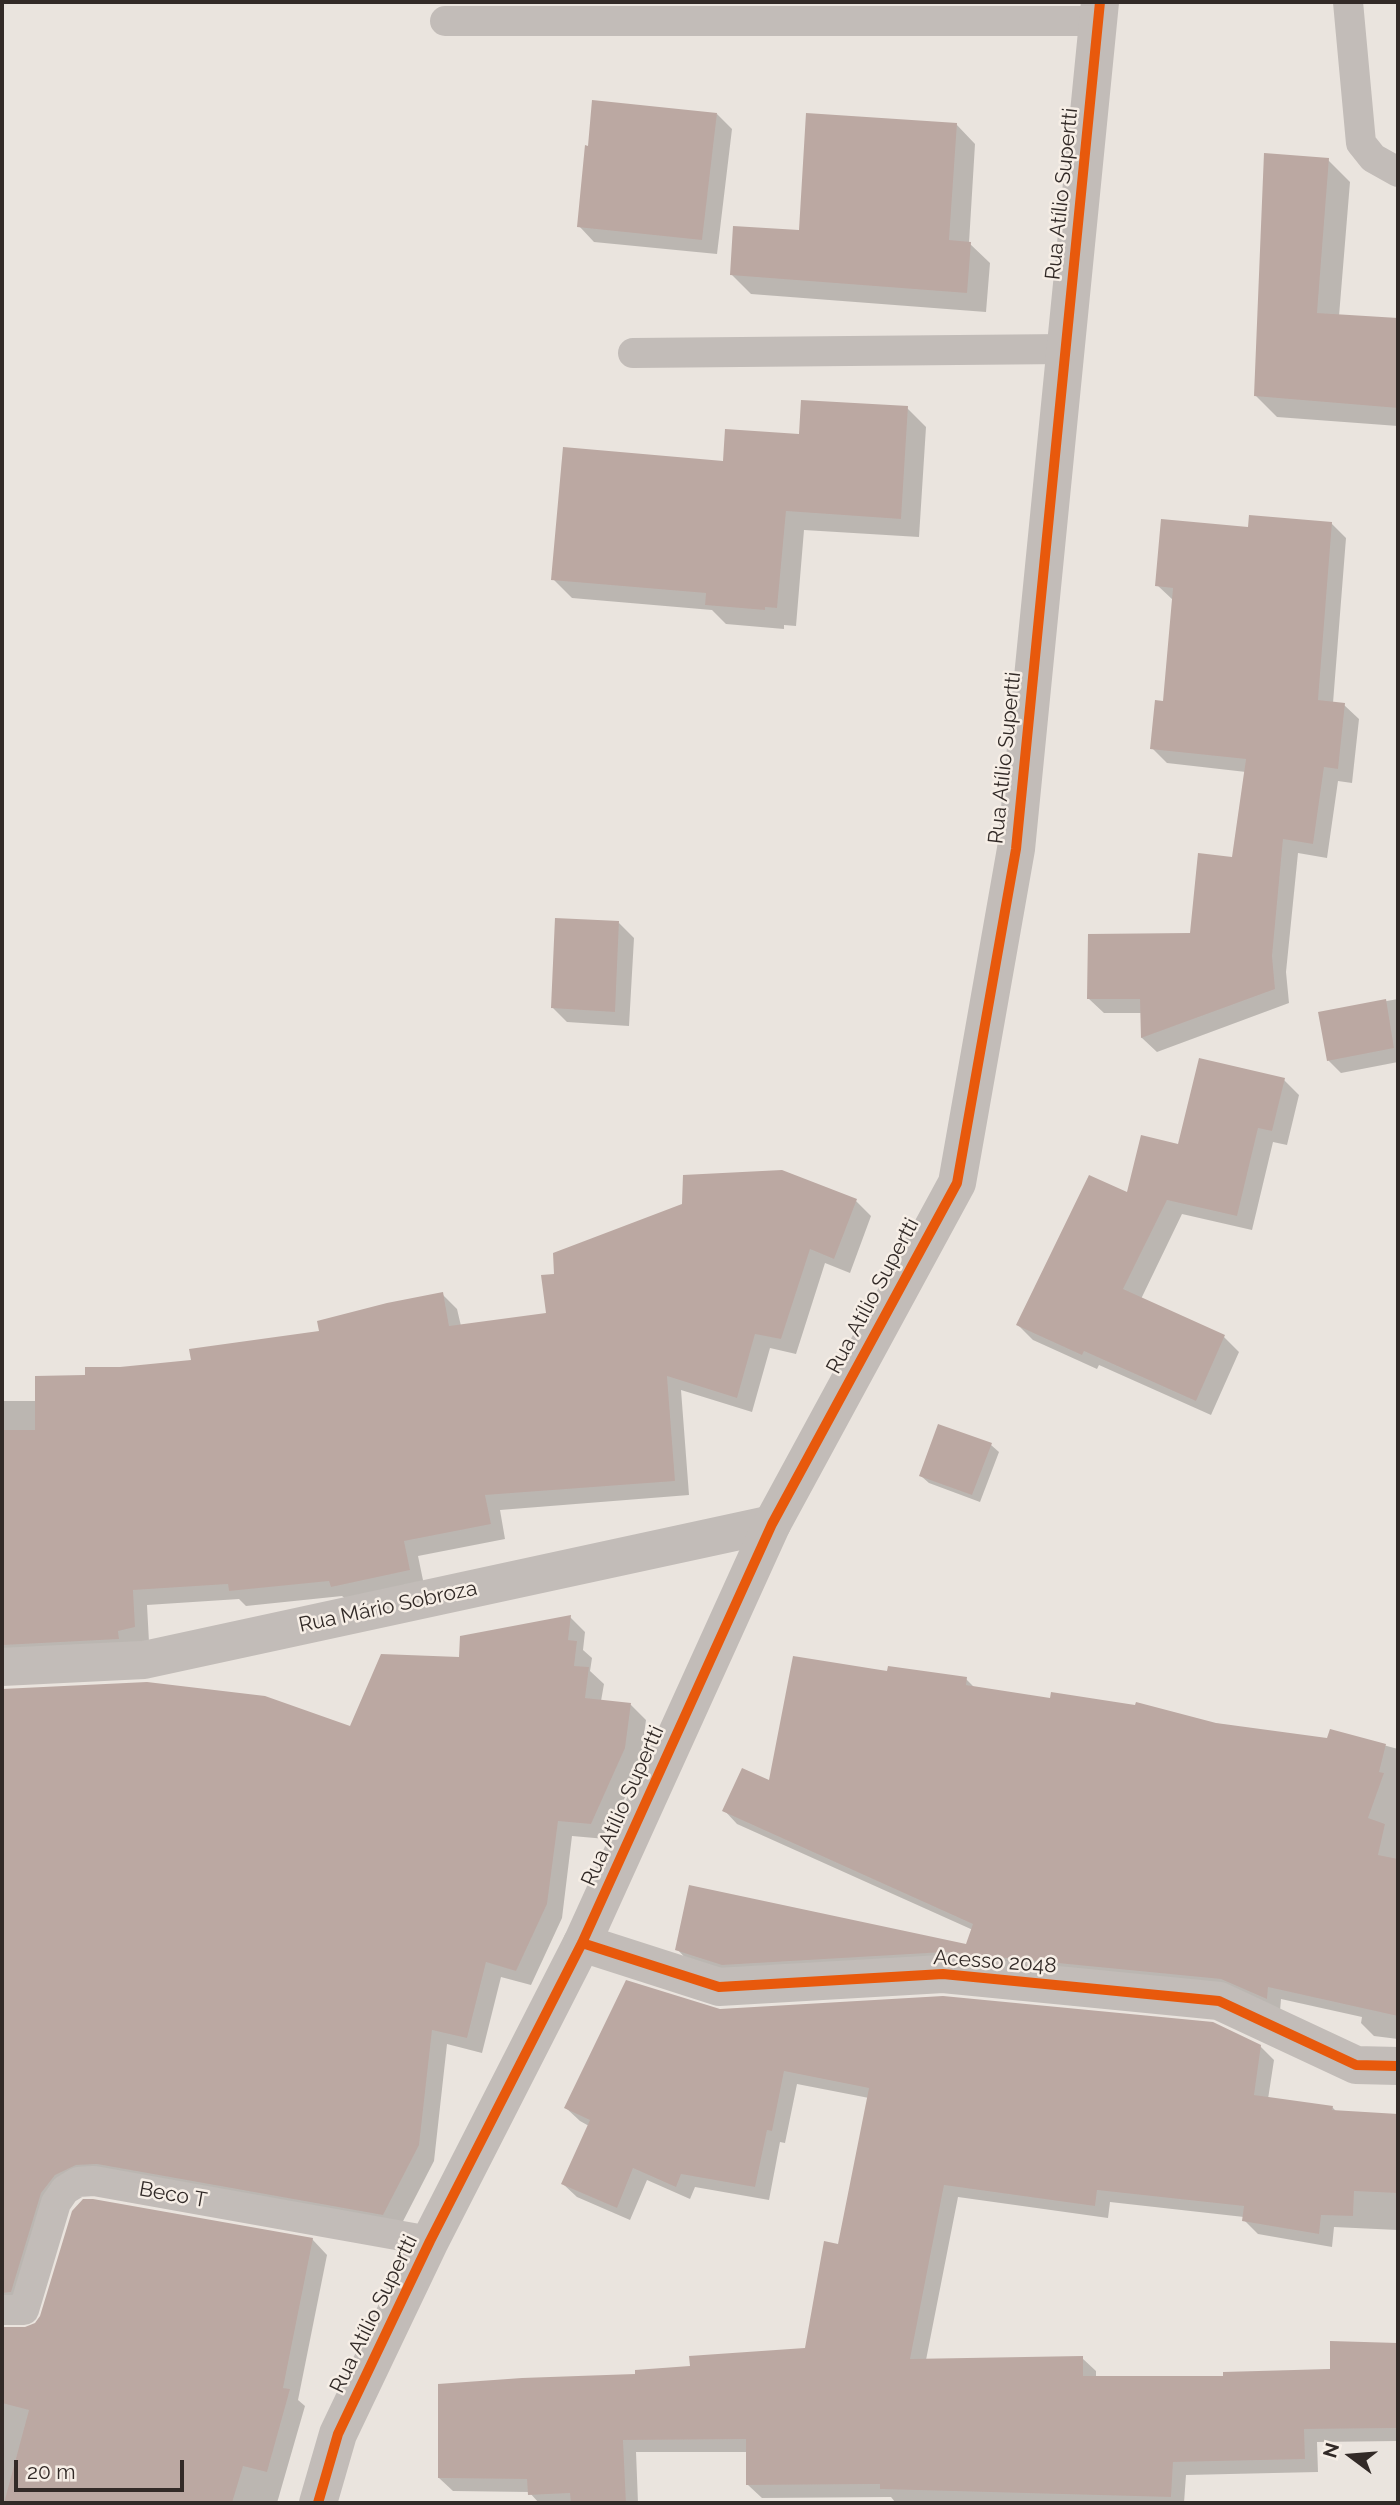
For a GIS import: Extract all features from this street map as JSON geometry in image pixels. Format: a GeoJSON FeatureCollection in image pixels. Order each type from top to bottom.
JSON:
{"type":"FeatureCollection","features":[{"type":"Feature","properties":{"kind":"street","name":"Rua Atílio Supertti"},"geometry":{"type":"LineString","coordinates":[[318,2503],[338,2434],[430,2241],[582,1943],[772,1524],[957,1183],[1016,849],[1099,12]]}},
{"type":"Feature","properties":{"kind":"street","name":"Rua Mário Sobroza"},"geometry":{"type":"LineString","coordinates":[[2,1667],[144,1660],[772,1524]]}},
{"type":"Feature","properties":{"kind":"street","name":"Acesso 2048"},"geometry":{"type":"LineString","coordinates":[[582,1943],[719,1987],[943,1974],[1219,2001],[1356,2065],[1398,2066]]}},
{"type":"Feature","properties":{"kind":"lane"},"geometry":{"type":"LineString","coordinates":[[1348,2],[1361,143],[1373,158],[1398,172]]}},
{"type":"Feature","properties":{"kind":"lane"},"geometry":{"type":"LineString","coordinates":[[445,21],[1099,12]]}},
{"type":"Feature","properties":{"kind":"lane"},"geometry":{"type":"LineString","coordinates":[[633,353],[1066,349]]}},
{"type":"Feature","properties":{"kind":"lane","name":"Beco T"},"geometry":{"type":"LineString","coordinates":[[2,2310],[24,2310],[56,2203],[65,2190],[78,2182],[94,2181],[430,2241]]}},
{"type":"Feature","properties":{"kind":"building"},"geometry":{"type":"Polygon","coordinates":[[[592,100],[717,113],[702,240],[577,227],[592,100]]]}},
{"type":"Feature","properties":{"kind":"building"},"geometry":{"type":"Polygon","coordinates":[[[806,113],[957,123],[949,240],[971,242],[967,293],[730,275],[733,226],[799,230],[806,113]]]}},
{"type":"Feature","properties":{"kind":"building"},"geometry":{"type":"Polygon","coordinates":[[[1264,153],[1329,158],[1317,313],[1398,318],[1398,408],[1254,396],[1264,153]]]}},
{"type":"Feature","properties":{"kind":"building"},"geometry":{"type":"Polygon","coordinates":[[[801,400],[908,406],[901,519],[786,511],[777,608],[765,607],[765,610],[705,605],[706,593],[551,580],[563,447],[723,461],[725,429],[799,434],[801,400]]]}},
{"type":"Feature","properties":{"kind":"building"},"geometry":{"type":"Polygon","coordinates":[[[1249,515],[1332,522],[1318,700],[1345,703],[1338,769],[1324,767],[1313,844],[1283,839],[1272,956],[1275,989],[1141,1038],[1140,999],[1087,999],[1088,934],[1190,933],[1198,853],[1232,857],[1246,759],[1150,749],[1155,700],[1163,701],[1173,588],[1155,586],[1161,519],[1248,527],[1249,515]]]}},
{"type":"Feature","properties":{"kind":"building"},"geometry":{"type":"Polygon","coordinates":[[[555,918],[619,921],[615,1012],[551,1008],[555,918]]]}},
{"type":"Feature","properties":{"kind":"building"},"geometry":{"type":"Polygon","coordinates":[[[1386,999],[1394,1048],[1327,1061],[1318,1012],[1386,999]]]}},
{"type":"Feature","properties":{"kind":"building"},"geometry":{"type":"Polygon","coordinates":[[[1199,1058],[1285,1078],[1272,1131],[1258,1128],[1237,1216],[1167,1200],[1123,1289],[1225,1335],[1196,1401],[1084,1351],[1082,1355],[1016,1325],[1089,1175],[1127,1192],[1141,1135],[1178,1144],[1199,1058]]]}},
{"type":"Feature","properties":{"kind":"building"},"geometry":{"type":"Polygon","coordinates":[[[782,1170],[857,1199],[834,1259],[810,1249],[781,1339],[755,1334],[737,1398],[667,1376],[675,1481],[485,1495],[491,1524],[404,1541],[410,1570],[331,1587],[329,1581],[229,1591],[228,1584],[133,1590],[135,1627],[118,1631],[119,1639],[3,1645],[2,1430],[35,1430],[35,1376],[85,1375],[85,1367],[120,1367],[191,1360],[189,1349],[319,1331],[317,1321],[443,1292],[449,1326],[546,1313],[541,1275],[554,1274],[553,1253],[682,1204],[683,1175],[782,1170]]]}},
{"type":"Feature","properties":{"kind":"building"},"geometry":{"type":"Polygon","coordinates":[[[938,1424],[992,1443],[972,1495],[919,1476],[938,1424]]]}},
{"type":"Feature","properties":{"kind":"building"},"geometry":{"type":"Polygon","coordinates":[[[571,1615],[568,1640],[577,1641],[574,1666],[589,1667],[585,1698],[631,1703],[625,1748],[591,1824],[558,1821],[547,1904],[516,1971],[486,1962],[467,2038],[432,2030],[419,2145],[383,2215],[97,2164],[76,2165],[55,2175],[41,2193],[11,2292],[2,2293],[2,1689],[147,1682],[265,1696],[350,1726],[381,1654],[459,1657],[460,1636],[571,1615]]]}},
{"type":"Feature","properties":{"kind":"building"},"geometry":{"type":"Polygon","coordinates":[[[793,1656],[887,1671],[888,1666],[967,1677],[966,1685],[1050,1698],[1051,1692],[1135,1705],[1136,1702],[1216,1723],[1327,1738],[1330,1729],[1386,1744],[1379,1772],[1384,1773],[1368,1818],[1385,1824],[1378,1855],[1398,1859],[1398,2016],[1268,1987],[1267,1999],[1221,1979],[945,1952],[722,1965],[675,1950],[689,1885],[966,1944],[973,1924],[722,1811],[742,1768],[769,1780],[793,1656]]]}},
{"type":"Feature","properties":{"kind":"building"},"geometry":{"type":"Polygon","coordinates":[[[626,1980],[720,2009],[943,1996],[1213,2022],[1261,2045],[1254,2095],[1333,2106],[1332,2110],[1398,2114],[1398,2193],[1354,2191],[1353,2216],[1321,2215],[1319,2234],[1242,2221],[1244,2206],[1097,2190],[1095,2206],[944,2185],[910,2359],[1083,2356],[1083,2376],[1223,2376],[1223,2372],[1330,2369],[1330,2341],[1398,2343],[1398,2428],[1304,2429],[1305,2459],[1173,2462],[1171,2497],[880,2489],[880,2484],[746,2485],[746,2439],[623,2440],[626,2503],[571,2503],[570,2493],[528,2495],[527,2479],[438,2478],[438,2384],[635,2374],[635,2370],[690,2366],[689,2356],[805,2348],[824,2241],[838,2244],[869,2088],[784,2071],[772,2131],[767,2130],[755,2187],[681,2174],[676,2187],[633,2168],[617,2208],[561,2184],[590,2120],[564,2108],[626,1980]]]}},
{"type":"Feature","properties":{"kind":"building"},"geometry":{"type":"Polygon","coordinates":[[[83,2199],[313,2238],[283,2388],[290,2389],[267,2472],[243,2466],[232,2503],[4,2503],[29,2410],[2,2403],[2,2327],[25,2327],[35,2323],[40,2316],[72,2211],[83,2199]]]}},
{"type":"Feature","properties":{"kind":"cycle path"},"geometry":{"type":"LineString","coordinates":[[318,2503],[338,2434],[430,2241],[582,1943],[772,1524],[957,1183],[1016,849],[1100,2]]}},
{"type":"Feature","properties":{"kind":"cycle path"},"geometry":{"type":"LineString","coordinates":[[582,1943],[719,1987],[943,1974],[1219,2001],[1356,2065],[1398,2066]]}}]}
